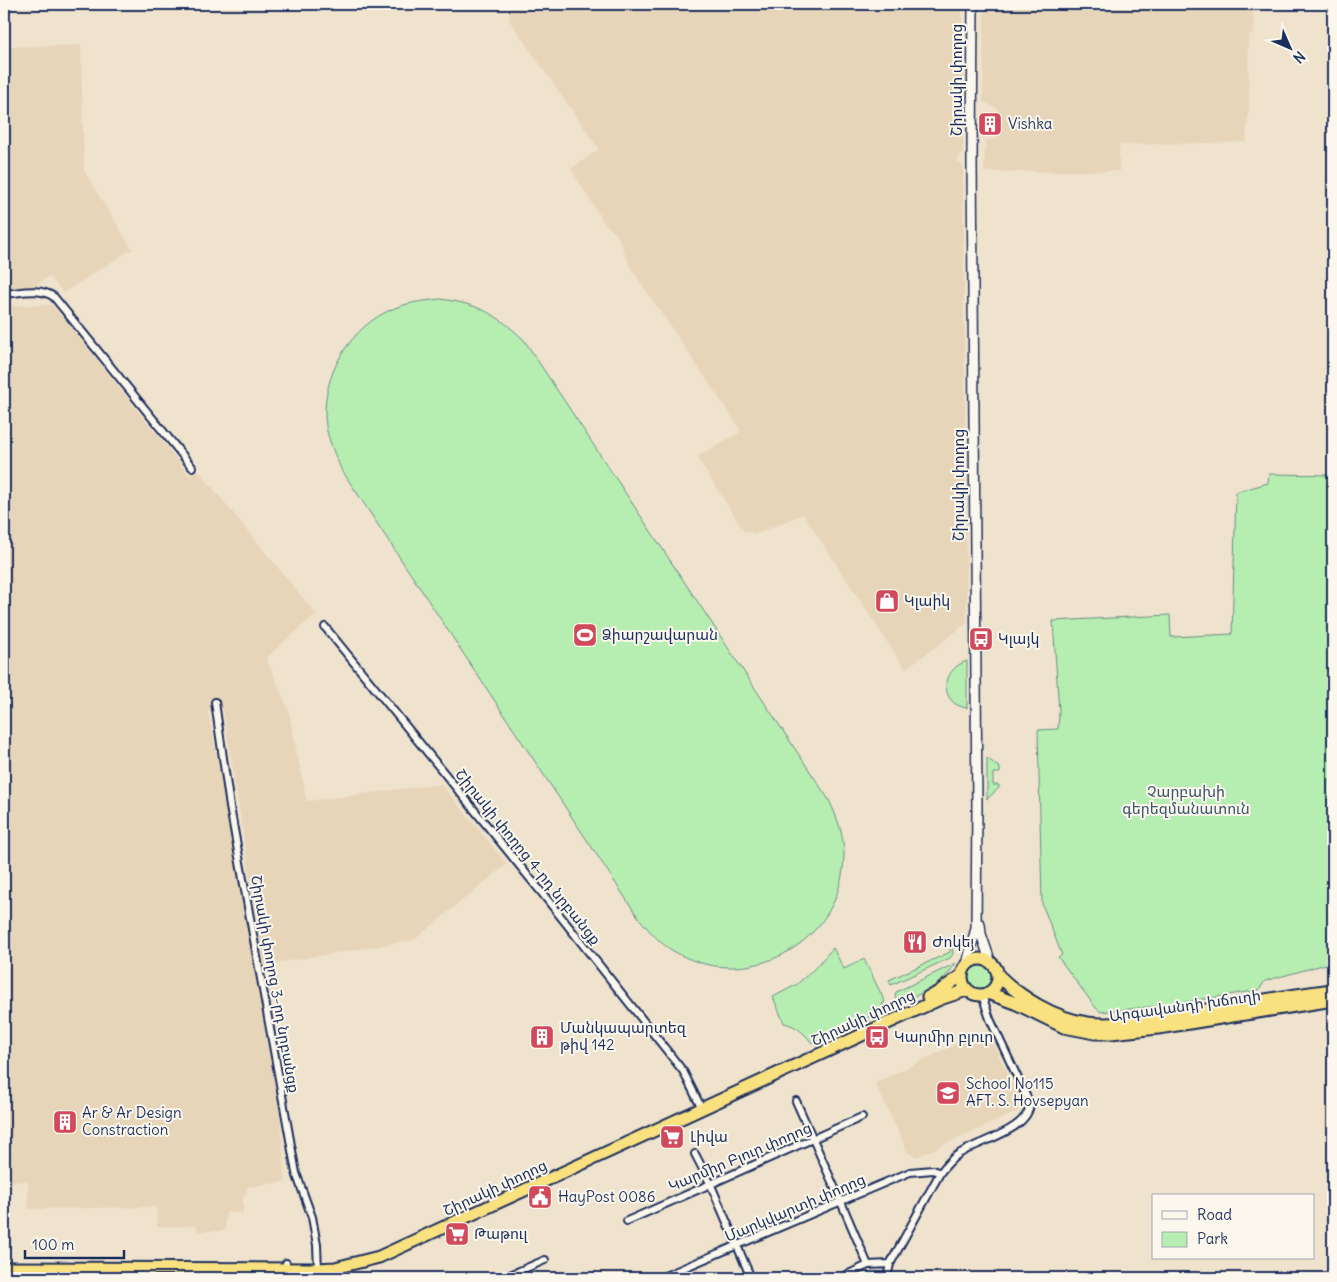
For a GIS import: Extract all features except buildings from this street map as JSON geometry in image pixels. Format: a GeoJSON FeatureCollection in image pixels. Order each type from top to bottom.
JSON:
{"type":"FeatureCollection","features":[{"type":"Feature","properties":{"kind":"highway"},"geometry":{"type":"LineString","coordinates":[[991,963],[977,959],[964,969],[963,985],[973,994],[985,994],[996,986],[998,975]]}},
{"type":"Feature","properties":{"kind":"highway","name":"Շիրակի փողոց"},"geometry":{"type":"LineString","coordinates":[[991,963],[998,975]]}},
{"type":"Feature","properties":{"kind":"highway","name":"Շիրակի փողոց"},"geometry":{"type":"LineString","coordinates":[[701,1106],[938,993],[964,969]]}},
{"type":"Feature","properties":{"kind":"highway","name":"Արգավանդի խճուղի"},"geometry":{"type":"LineString","coordinates":[[998,975],[1010,986],[1045,1008],[1070,1019],[1096,1024],[1132,1022],[1333,990]]}},
{"type":"Feature","properties":{"kind":"highway","name":"Շիրակի փողոց"},"geometry":{"type":"LineString","coordinates":[[4,1268],[53,1273],[285,1270],[318,1266],[375,1251],[940,999],[967,990]]}},
{"type":"Feature","properties":{"kind":"highway","name":"Արգավանդի խճուղի"},"geometry":{"type":"LineString","coordinates":[[985,994],[1015,1002],[1064,1027],[1095,1033],[1158,1028],[1333,1000]]}},
{"type":"Feature","properties":{"kind":"highway","name":"Շիրակի փողոց"},"geometry":{"type":"LineString","coordinates":[[4,1260],[285,1270]]}},
{"type":"Feature","properties":{"kind":"main road","name":"Շիրակի փողոց"},"geometry":{"type":"LineString","coordinates":[[974,4],[980,928],[991,963]]}},
{"type":"Feature","properties":{"kind":"main road","name":"Շիրակի փողոց"},"geometry":{"type":"LineString","coordinates":[[964,969],[976,928],[977,808],[972,195],[974,4]]}},
{"type":"Feature","properties":{"kind":"street"},"geometry":{"type":"LineString","coordinates":[[4,294],[38,291],[47,292],[54,297],[192,467]]}},
{"type":"Feature","properties":{"kind":"street","name":"Շիրակի փողոց 4-րդ նրբանցք"},"geometry":{"type":"LineString","coordinates":[[326,627],[678,1064],[701,1106]]}},
{"type":"Feature","properties":{"kind":"street","name":"Շիրակի փողոց 3-րդ նրբանցք"},"geometry":{"type":"LineString","coordinates":[[216,702],[230,807],[296,1172],[312,1217],[317,1245],[318,1266]]}},
{"type":"Feature","properties":{"kind":"street"},"geometry":{"type":"LineString","coordinates":[[887,1278],[890,1264],[940,1173],[957,1155],[1016,1126],[1030,1109],[1030,1104],[990,1019],[985,994]]}},
{"type":"Feature","properties":{"kind":"street"},"geometry":{"type":"LineString","coordinates":[[796,1101],[868,1265]]}},
{"type":"Feature","properties":{"kind":"street","name":"Կարմիր Բլուր փողոց"},"geometry":{"type":"LineString","coordinates":[[627,1221],[862,1117]]}},
{"type":"Feature","properties":{"kind":"street"},"geometry":{"type":"LineString","coordinates":[[695,1154],[710,1183],[750,1278]]}},
{"type":"Feature","properties":{"kind":"street","name":"Մարկվարտի փողոց"},"geometry":{"type":"LineString","coordinates":[[660,1278],[737,1247],[910,1172],[933,1170],[940,1173]]}},
{"type":"Feature","properties":{"kind":"street"},"geometry":{"type":"LineString","coordinates":[[503,1278],[545,1260]]}},
{"type":"Feature","properties":{"kind":"street"},"geometry":{"type":"LineString","coordinates":[[840,1278],[868,1265],[890,1264]]}},
{"type":"Feature","properties":{"kind":"shaded area"},"geometry":{"type":"Polygon","coordinates":[[[510,4],[962,4],[963,153],[959,155],[958,162],[963,166],[967,623],[905,669],[803,514],[756,534],[744,531],[698,459],[698,456],[739,433],[740,429],[630,267],[618,236],[605,224],[571,169],[599,149],[509,20],[510,4]]]}},
{"type":"Feature","properties":{"kind":"shaded area"},"geometry":{"type":"Polygon","coordinates":[[[996,4],[1253,4],[1254,34],[1248,35],[1249,106],[1246,142],[1119,145],[1119,171],[984,172],[985,140],[998,139],[998,109],[983,102],[984,10],[994,10],[996,4]]]}},
{"type":"Feature","properties":{"kind":"shaded area"},"geometry":{"type":"Polygon","coordinates":[[[81,45],[84,171],[132,249],[63,293],[49,276],[34,287],[4,287],[4,47],[81,45]]]}},
{"type":"Feature","properties":{"kind":"shaded area"},"geometry":{"type":"Polygon","coordinates":[[[53,305],[189,475],[198,470],[316,614],[266,658],[288,708],[307,801],[441,784],[507,864],[414,940],[264,965],[223,709],[208,711],[253,947],[264,1024],[280,1113],[285,1182],[247,1187],[247,1194],[243,1196],[243,1213],[226,1212],[225,1231],[198,1231],[196,1226],[157,1227],[156,1207],[28,1209],[28,1181],[4,1182],[4,306],[53,305]]]}},
{"type":"Feature","properties":{"kind":"shaded area","name":"School No115 AFT. S. Hovsepyan"},"geometry":{"type":"Polygon","coordinates":[[[979,1033],[983,1040],[990,1037],[1021,1102],[1017,1112],[916,1157],[908,1153],[875,1083],[979,1033]]]}},
{"type":"Feature","properties":{"kind":"green space","name":"Ձիարշավարան"},"geometry":{"type":"Polygon","coordinates":[[[440,299],[486,311],[524,340],[829,800],[840,826],[844,847],[840,886],[827,914],[809,936],[785,953],[758,964],[729,967],[699,962],[670,949],[651,933],[636,914],[341,469],[327,432],[325,408],[333,372],[341,355],[364,327],[379,316],[406,304],[440,299]]]}},
{"type":"Feature","properties":{"kind":"green space","name":"Չարբախի գերեզմանատուն"},"geometry":{"type":"Polygon","coordinates":[[[1269,474],[1333,475],[1333,962],[1265,981],[1259,990],[1167,1005],[1101,1012],[1058,957],[1062,955],[1042,904],[1038,730],[1058,729],[1059,711],[1053,621],[1170,615],[1171,637],[1232,634],[1236,492],[1268,483],[1269,474]]]}},
{"type":"Feature","properties":{"kind":"green space"},"geometry":{"type":"Polygon","coordinates":[[[967,661],[967,708],[951,700],[946,686],[952,671],[958,665],[967,661]]]}},
{"type":"Feature","properties":{"kind":"green space"},"geometry":{"type":"Polygon","coordinates":[[[987,758],[1000,768],[1000,773],[993,773],[993,785],[999,785],[999,788],[987,799],[987,758]]]}},
{"type":"Feature","properties":{"kind":"green space"},"geometry":{"type":"Polygon","coordinates":[[[950,947],[952,947],[953,954],[950,958],[891,985],[889,980],[950,952],[950,947]]]}},
{"type":"Feature","properties":{"kind":"green space"},"geometry":{"type":"Polygon","coordinates":[[[833,948],[844,969],[864,959],[885,1002],[882,1004],[884,1007],[886,1006],[885,1010],[812,1043],[800,1030],[784,1023],[773,997],[796,985],[833,948]]]}},
{"type":"Feature","properties":{"kind":"green space"},"geometry":{"type":"Polygon","coordinates":[[[956,963],[944,978],[925,992],[900,1003],[895,997],[896,992],[956,963]]]}},
{"type":"Feature","properties":{"kind":"green space"},"geometry":{"type":"Polygon","coordinates":[[[979,964],[989,968],[993,978],[989,988],[979,992],[969,988],[965,978],[969,968],[979,964]]]}},
{"type":"Feature","properties":{"kind":"place","name":"Vishka"},"geometry":{"type":"Point","coordinates":[990,124]}},
{"type":"Feature","properties":{"kind":"place","name":"Կլաիկ"},"geometry":{"type":"Point","coordinates":[887,601]}},
{"type":"Feature","properties":{"kind":"place","name":"Ձիարշավարան"},"geometry":{"type":"Point","coordinates":[585,635]}},
{"type":"Feature","properties":{"kind":"place","name":"Կլայկ"},"geometry":{"type":"Point","coordinates":[981,639]}},
{"type":"Feature","properties":{"kind":"place","name":"Ժոկեյ"},"geometry":{"type":"Point","coordinates":[915,942]}},
{"type":"Feature","properties":{"kind":"place","name":"Մանկապարտեզ թիվ 142"},"geometry":{"type":"Point","coordinates":[542,1037]}},
{"type":"Feature","properties":{"kind":"place","name":"Կարմիր բլուր"},"geometry":{"type":"Point","coordinates":[877,1037]}},
{"type":"Feature","properties":{"kind":"place","name":"School No115 AFT. S. Hovsepyan"},"geometry":{"type":"Point","coordinates":[948,1093]}},
{"type":"Feature","properties":{"kind":"place","name":"Ar & Ar Design Constraction"},"geometry":{"type":"Point","coordinates":[65,1122]}},
{"type":"Feature","properties":{"kind":"place","name":"Լիվա"},"geometry":{"type":"Point","coordinates":[672,1137]}},
{"type":"Feature","properties":{"kind":"place","name":"HayPost 0086"},"geometry":{"type":"Point","coordinates":[540,1197]}},
{"type":"Feature","properties":{"kind":"place","name":"Թաթուլ"},"geometry":{"type":"Point","coordinates":[457,1234]}}]}
